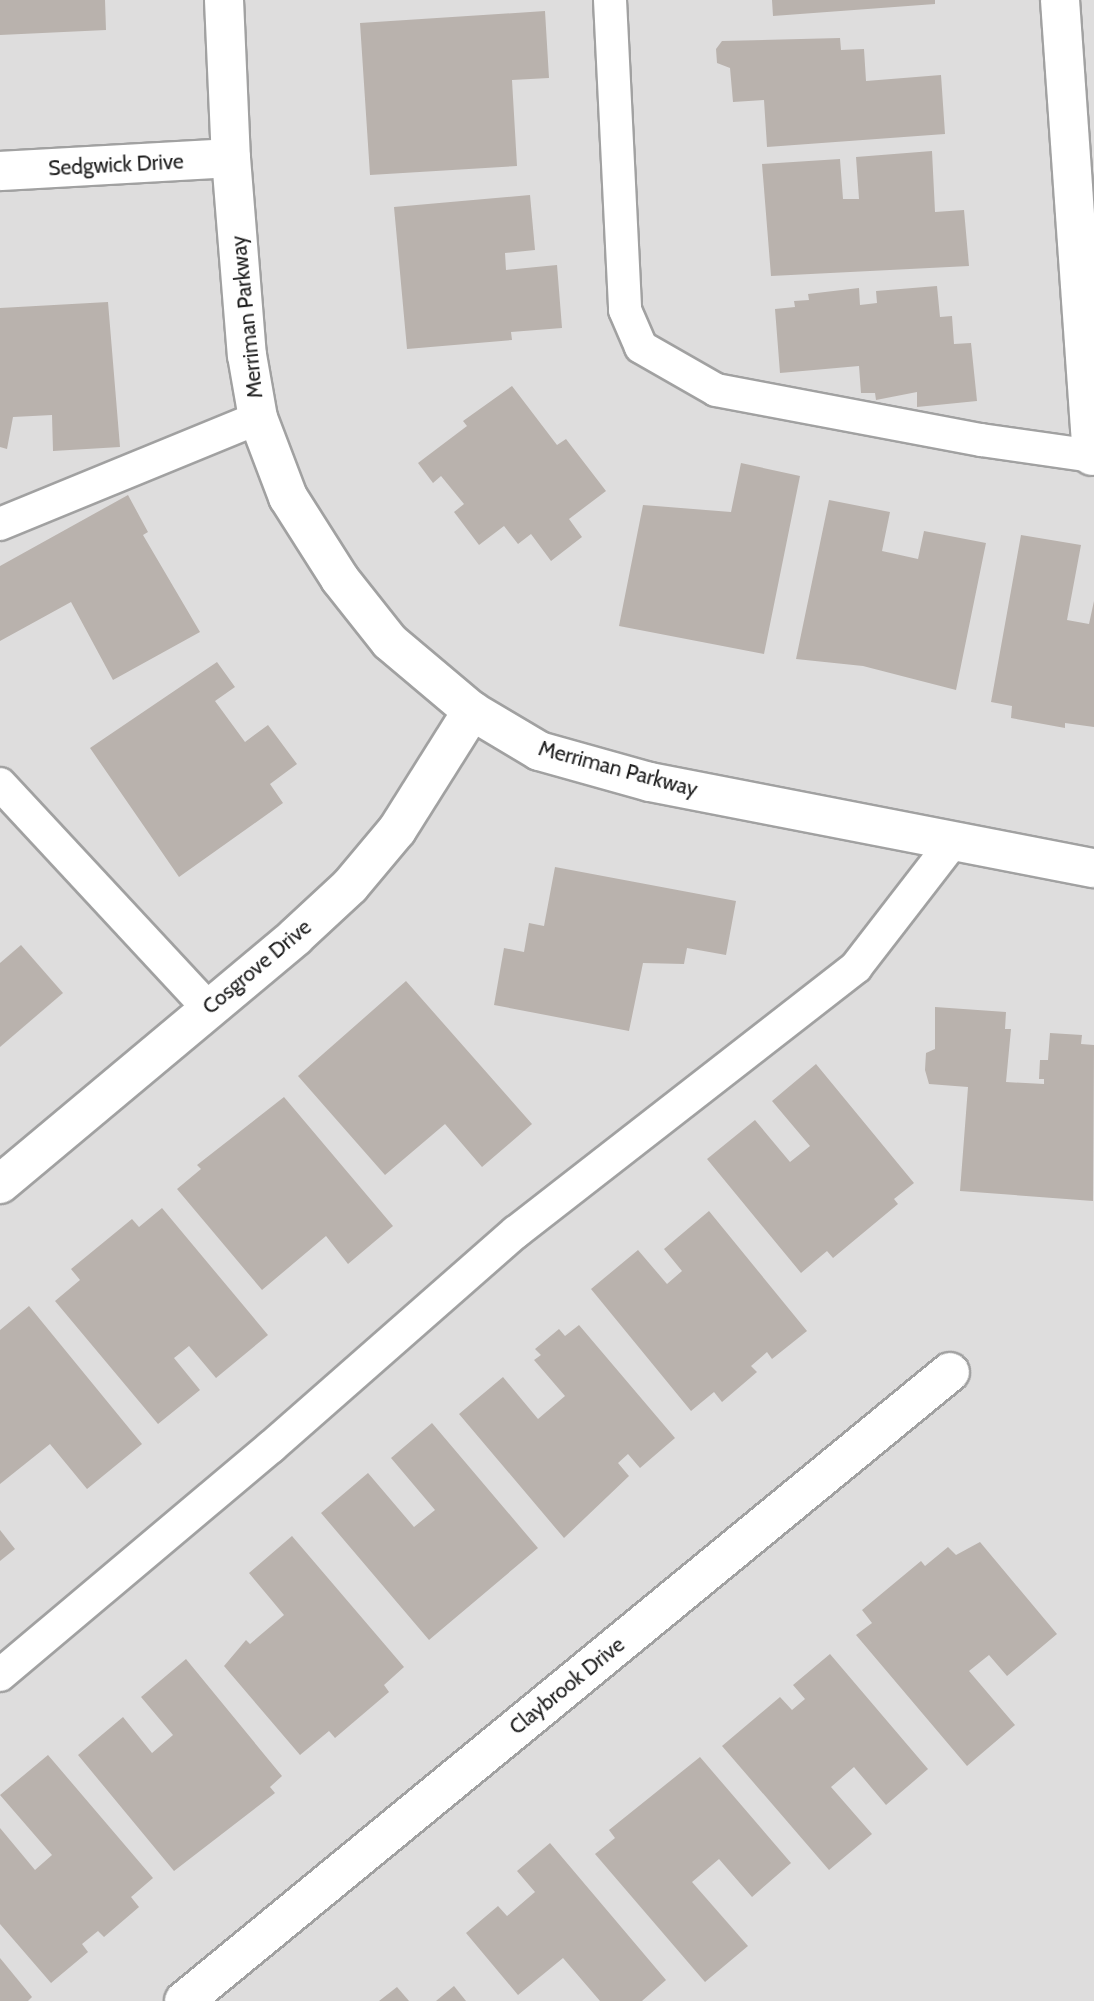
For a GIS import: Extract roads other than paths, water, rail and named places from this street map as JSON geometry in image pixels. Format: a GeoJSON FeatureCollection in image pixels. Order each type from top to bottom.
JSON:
{"type":"FeatureCollection","features":[{"type":"Feature","properties":{"kind":"street","name":"Merriman Parkway"},"geometry":{"type":"LineString","coordinates":[[224,0],[231,158],[247,355],[258,418],[288,497],[340,579],[390,642],[472,711],[539,751],[650,782],[1094,868]]}},
{"type":"Feature","properties":{"kind":"street"},"geometry":{"type":"LineString","coordinates":[[1060,0],[1093,456]]}},
{"type":"Feature","properties":{"kind":"street","name":"Sedgwick Drive"},"geometry":{"type":"LineString","coordinates":[[0,171],[231,158]]}},
{"type":"Feature","properties":{"kind":"street","name":"Cosgrove Drive"},"geometry":{"type":"LineString","coordinates":[[0,1184],[295,937],[350,886],[397,830],[472,711]]}},
{"type":"Feature","properties":{"kind":"street","name":"Claybrook Drive"},"geometry":{"type":"LineString","coordinates":[[184,2001],[950,1372]]}},
{"type":"Feature","properties":{"kind":"lane"},"geometry":{"type":"LineString","coordinates":[[610,0],[625,310],[641,347],[716,390],[981,440],[1093,456]]}},
{"type":"Feature","properties":{"kind":"lane"},"geometry":{"type":"LineString","coordinates":[[0,524],[258,418]]}},
{"type":"Feature","properties":{"kind":"lane"},"geometry":{"type":"LineString","coordinates":[[0,784],[208,1008]]}},
{"type":"Feature","properties":{"kind":"lane"},"geometry":{"type":"LineString","coordinates":[[0,1675],[271,1447],[516,1232],[856,967],[954,840]]}}]}
